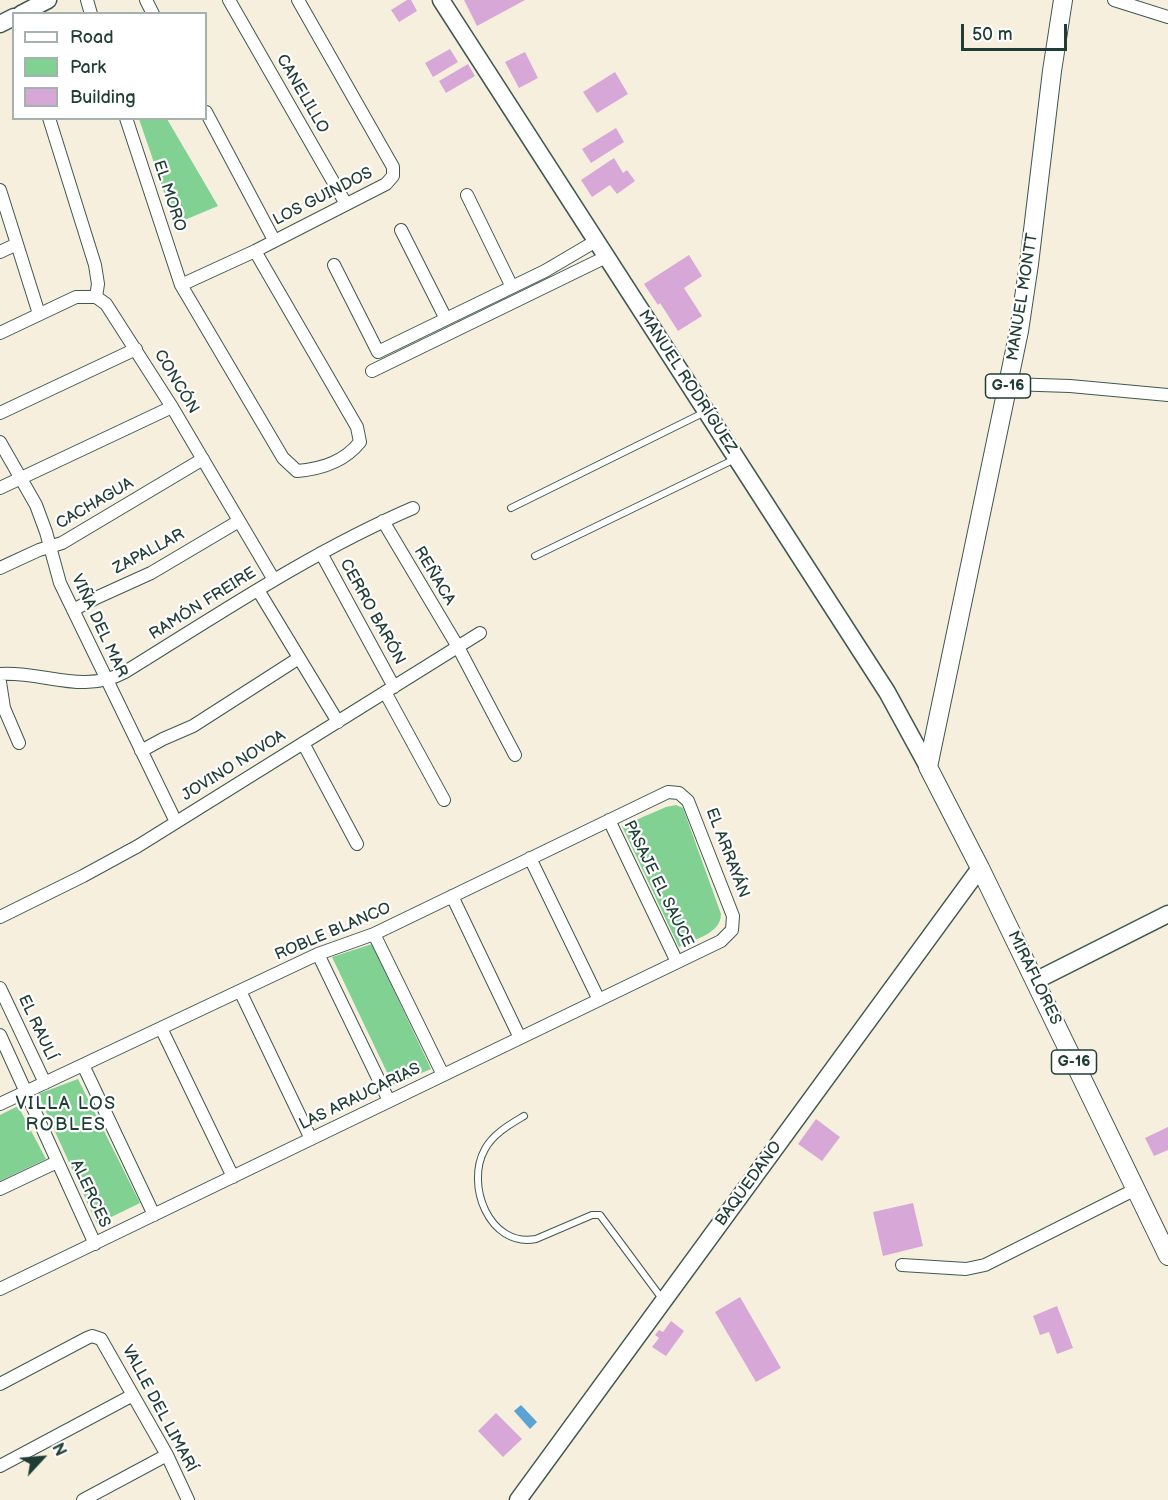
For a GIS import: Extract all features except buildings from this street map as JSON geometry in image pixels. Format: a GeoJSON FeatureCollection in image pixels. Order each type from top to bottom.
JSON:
{"type":"FeatureCollection","features":[{"type":"Feature","properties":{"kind":"main road"},"geometry":{"type":"LineString","coordinates":[[25,12],[48,0]]}},
{"type":"Feature","properties":{"kind":"main road","name":"MANUEL RODRÍGUEZ"},"geometry":{"type":"LineString","coordinates":[[441,0],[887,693],[928,767]]}},
{"type":"Feature","properties":{"kind":"main road","name":"MANUEL MONTT"},"geometry":{"type":"LineString","coordinates":[[928,767],[1009,384],[1029,264],[1052,71],[1063,0]]}},
{"type":"Feature","properties":{"kind":"main road","name":"MIRAFLORES"},"geometry":{"type":"LineString","coordinates":[[928,767],[980,868],[1168,1255]]}},
{"type":"Feature","properties":{"kind":"main road","name":"BAQUEDANO"},"geometry":{"type":"LineString","coordinates":[[518,1500],[980,868]]}},
{"type":"Feature","properties":{"kind":"main road"},"geometry":{"type":"LineString","coordinates":[[1035,981],[1168,914]]}},
{"type":"Feature","properties":{"kind":"street","name":"CANELILLO"},"geometry":{"type":"LineString","coordinates":[[229,0],[346,204]]}},
{"type":"Feature","properties":{"kind":"street","name":"LOS GUINDOS"},"geometry":{"type":"LineString","coordinates":[[181,285],[255,251],[386,184],[393,176],[393,167],[298,0]]}},
{"type":"Feature","properties":{"kind":"street"},"geometry":{"type":"LineString","coordinates":[[1114,0],[1168,17]]}},
{"type":"Feature","properties":{"kind":"street"},"geometry":{"type":"LineString","coordinates":[[207,114],[274,240]]}},
{"type":"Feature","properties":{"kind":"street"},"geometry":{"type":"LineString","coordinates":[[0,333],[76,297],[96,297],[98,284],[95,265],[50,120]]}},
{"type":"Feature","properties":{"kind":"street","name":"EL MORO"},"geometry":{"type":"LineString","coordinates":[[127,120],[181,285],[283,458],[297,471],[316,470],[350,454],[360,442],[357,427],[255,251]]}},
{"type":"Feature","properties":{"kind":"street"},"geometry":{"type":"LineString","coordinates":[[0,190],[39,314]]}},
{"type":"Feature","properties":{"kind":"street"},"geometry":{"type":"LineString","coordinates":[[467,195],[512,287]]}},
{"type":"Feature","properties":{"kind":"street"},"geometry":{"type":"LineString","coordinates":[[401,230],[446,319]]}},
{"type":"Feature","properties":{"kind":"street"},"geometry":{"type":"LineString","coordinates":[[334,265],[378,352],[544,272],[596,241]]}},
{"type":"Feature","properties":{"kind":"street"},"geometry":{"type":"LineString","coordinates":[[0,252],[17,243]]}},
{"type":"Feature","properties":{"kind":"street"},"geometry":{"type":"LineString","coordinates":[[372,371],[606,256]]}},
{"type":"Feature","properties":{"kind":"street","name":"CONCÓN"},"geometry":{"type":"LineString","coordinates":[[96,297],[110,308],[136,349],[274,580]]}},
{"type":"Feature","properties":{"kind":"street"},"geometry":{"type":"LineString","coordinates":[[0,413],[136,349]]}},
{"type":"Feature","properties":{"kind":"street"},"geometry":{"type":"LineString","coordinates":[[1009,384],[1094,387],[1168,395]]}},
{"type":"Feature","properties":{"kind":"street"},"geometry":{"type":"LineString","coordinates":[[0,488],[172,407]]}},
{"type":"Feature","properties":{"kind":"street","name":"VIÑA DEL MAR"},"geometry":{"type":"LineString","coordinates":[[0,441],[42,519],[60,583],[176,822]]}},
{"type":"Feature","properties":{"kind":"street","name":"CACHAGUA"},"geometry":{"type":"LineString","coordinates":[[0,568],[62,543],[203,459]]}},
{"type":"Feature","properties":{"kind":"street","name":"RAMÓN FREIRE"},"geometry":{"type":"LineString","coordinates":[[0,674],[25,674],[82,683],[107,681],[321,553],[413,508]]}},
{"type":"Feature","properties":{"kind":"street","name":"ZAPALLAR"},"geometry":{"type":"LineString","coordinates":[[73,610],[151,573],[240,521]]}},
{"type":"Feature","properties":{"kind":"street","name":"REÑACA"},"geometry":{"type":"LineString","coordinates":[[383,521],[458,647],[515,755]]}},
{"type":"Feature","properties":{"kind":"street","name":"CERRO BARÓN"},"geometry":{"type":"LineString","coordinates":[[321,553],[444,800]]}},
{"type":"Feature","properties":{"kind":"street"},"geometry":{"type":"LineString","coordinates":[[258,590],[338,722]]}},
{"type":"Feature","properties":{"kind":"street","name":"JOVINO NOVOA"},"geometry":{"type":"LineString","coordinates":[[0,917],[111,862],[480,633]]}},
{"type":"Feature","properties":{"kind":"street"},"geometry":{"type":"LineString","coordinates":[[141,751],[193,726],[299,658]]}},
{"type":"Feature","properties":{"kind":"street"},"geometry":{"type":"LineString","coordinates":[[0,681],[4,708],[19,743]]}},
{"type":"Feature","properties":{"kind":"street"},"geometry":{"type":"LineString","coordinates":[[303,743],[357,844]]}},
{"type":"Feature","properties":{"kind":"street","name":"ROBLE BLANCO"},"geometry":{"type":"LineString","coordinates":[[0,1104],[318,954],[374,934],[662,794],[679,793]]}},
{"type":"Feature","properties":{"kind":"street","name":"EL ARRAYÁN"},"geometry":{"type":"LineString","coordinates":[[679,793],[691,807],[733,916],[732,930]]}},
{"type":"Feature","properties":{"kind":"street","name":"PASAJE EL SAUCE"},"geometry":{"type":"LineString","coordinates":[[609,820],[677,962]]}},
{"type":"Feature","properties":{"kind":"street"},"geometry":{"type":"LineString","coordinates":[[530,858],[599,1000]]}},
{"type":"Feature","properties":{"kind":"street"},"geometry":{"type":"LineString","coordinates":[[452,896],[520,1038]]}},
{"type":"Feature","properties":{"kind":"street","name":"LAS ARAUCARIAS"},"geometry":{"type":"LineString","coordinates":[[0,1289],[726,938],[732,930]]}},
{"type":"Feature","properties":{"kind":"street"},"geometry":{"type":"LineString","coordinates":[[374,934],[442,1075]]}},
{"type":"Feature","properties":{"kind":"street"},"geometry":{"type":"LineString","coordinates":[[318,954],[389,1101]]}},
{"type":"Feature","properties":{"kind":"street","name":"EL RAULÍ"},"geometry":{"type":"LineString","coordinates":[[0,988],[45,1083]]}},
{"type":"Feature","properties":{"kind":"street"},"geometry":{"type":"LineString","coordinates":[[240,991],[310,1139]]}},
{"type":"Feature","properties":{"kind":"street"},"geometry":{"type":"LineString","coordinates":[[161,1028],[233,1177]]}},
{"type":"Feature","properties":{"kind":"street"},"geometry":{"type":"LineString","coordinates":[[0,1035],[26,1092]]}},
{"type":"Feature","properties":{"kind":"street"},"geometry":{"type":"LineString","coordinates":[[83,1065],[154,1215]]}},
{"type":"Feature","properties":{"kind":"street","name":"ALERCES"},"geometry":{"type":"LineString","coordinates":[[26,1092],[95,1244]]}},
{"type":"Feature","properties":{"kind":"street"},"geometry":{"type":"LineString","coordinates":[[0,1189],[57,1162]]}},
{"type":"Feature","properties":{"kind":"street"},"geometry":{"type":"LineString","coordinates":[[902,1265],[966,1269],[985,1265],[1136,1189]]}},
{"type":"Feature","properties":{"kind":"street","name":"VALLE DEL LIMARÍ"},"geometry":{"type":"LineString","coordinates":[[0,1384],[87,1338],[97,1337],[104,1342],[167,1455],[188,1500]]}},
{"type":"Feature","properties":{"kind":"street"},"geometry":{"type":"LineString","coordinates":[[0,1466],[133,1395]]}},
{"type":"Feature","properties":{"kind":"street"},"geometry":{"type":"LineString","coordinates":[[83,1500],[167,1455]]}},
{"type":"Feature","properties":{"kind":"lane"},"geometry":{"type":"LineString","coordinates":[[511,508],[706,412]]}},
{"type":"Feature","properties":{"kind":"lane"},"geometry":{"type":"LineString","coordinates":[[535,556],[736,458]]}},
{"type":"Feature","properties":{"kind":"lane"},"geometry":{"type":"LineString","coordinates":[[524,1116],[490,1141],[481,1156],[478,1181],[481,1197],[491,1221],[503,1234],[511,1238],[527,1240],[536,1239],[592,1215],[600,1215],[664,1301]]}},
{"type":"Feature","properties":{"kind":"green space"},"geometry":{"type":"Polygon","coordinates":[[[139,120],[168,120],[218,206],[175,224],[139,120]]]}},
{"type":"Feature","properties":{"kind":"green space"},"geometry":{"type":"Polygon","coordinates":[[[676,805],[683,808],[721,914],[720,921],[712,931],[679,947],[622,826],[676,805]]]}},
{"type":"Feature","properties":{"kind":"green space"},"geometry":{"type":"Polygon","coordinates":[[[372,944],[431,1069],[393,1085],[332,957],[372,944]]]}},
{"type":"Feature","properties":{"kind":"green space"},"geometry":{"type":"Polygon","coordinates":[[[78,1079],[140,1203],[97,1224],[38,1094],[78,1079]]]}},
{"type":"Feature","properties":{"kind":"green space"},"geometry":{"type":"Polygon","coordinates":[[[18,1106],[46,1159],[0,1181],[0,1115],[18,1106]]]}},
{"type":"Feature","properties":{"kind":"water"},"geometry":{"type":"Polygon","coordinates":[[[521,1405],[537,1422],[530,1429],[514,1411],[521,1405]]]}},
{"type":"Feature","properties":{"kind":"district","name":"VILLA LOS ROBLES"},"geometry":{"type":"Point","coordinates":[66,1114]}}]}
